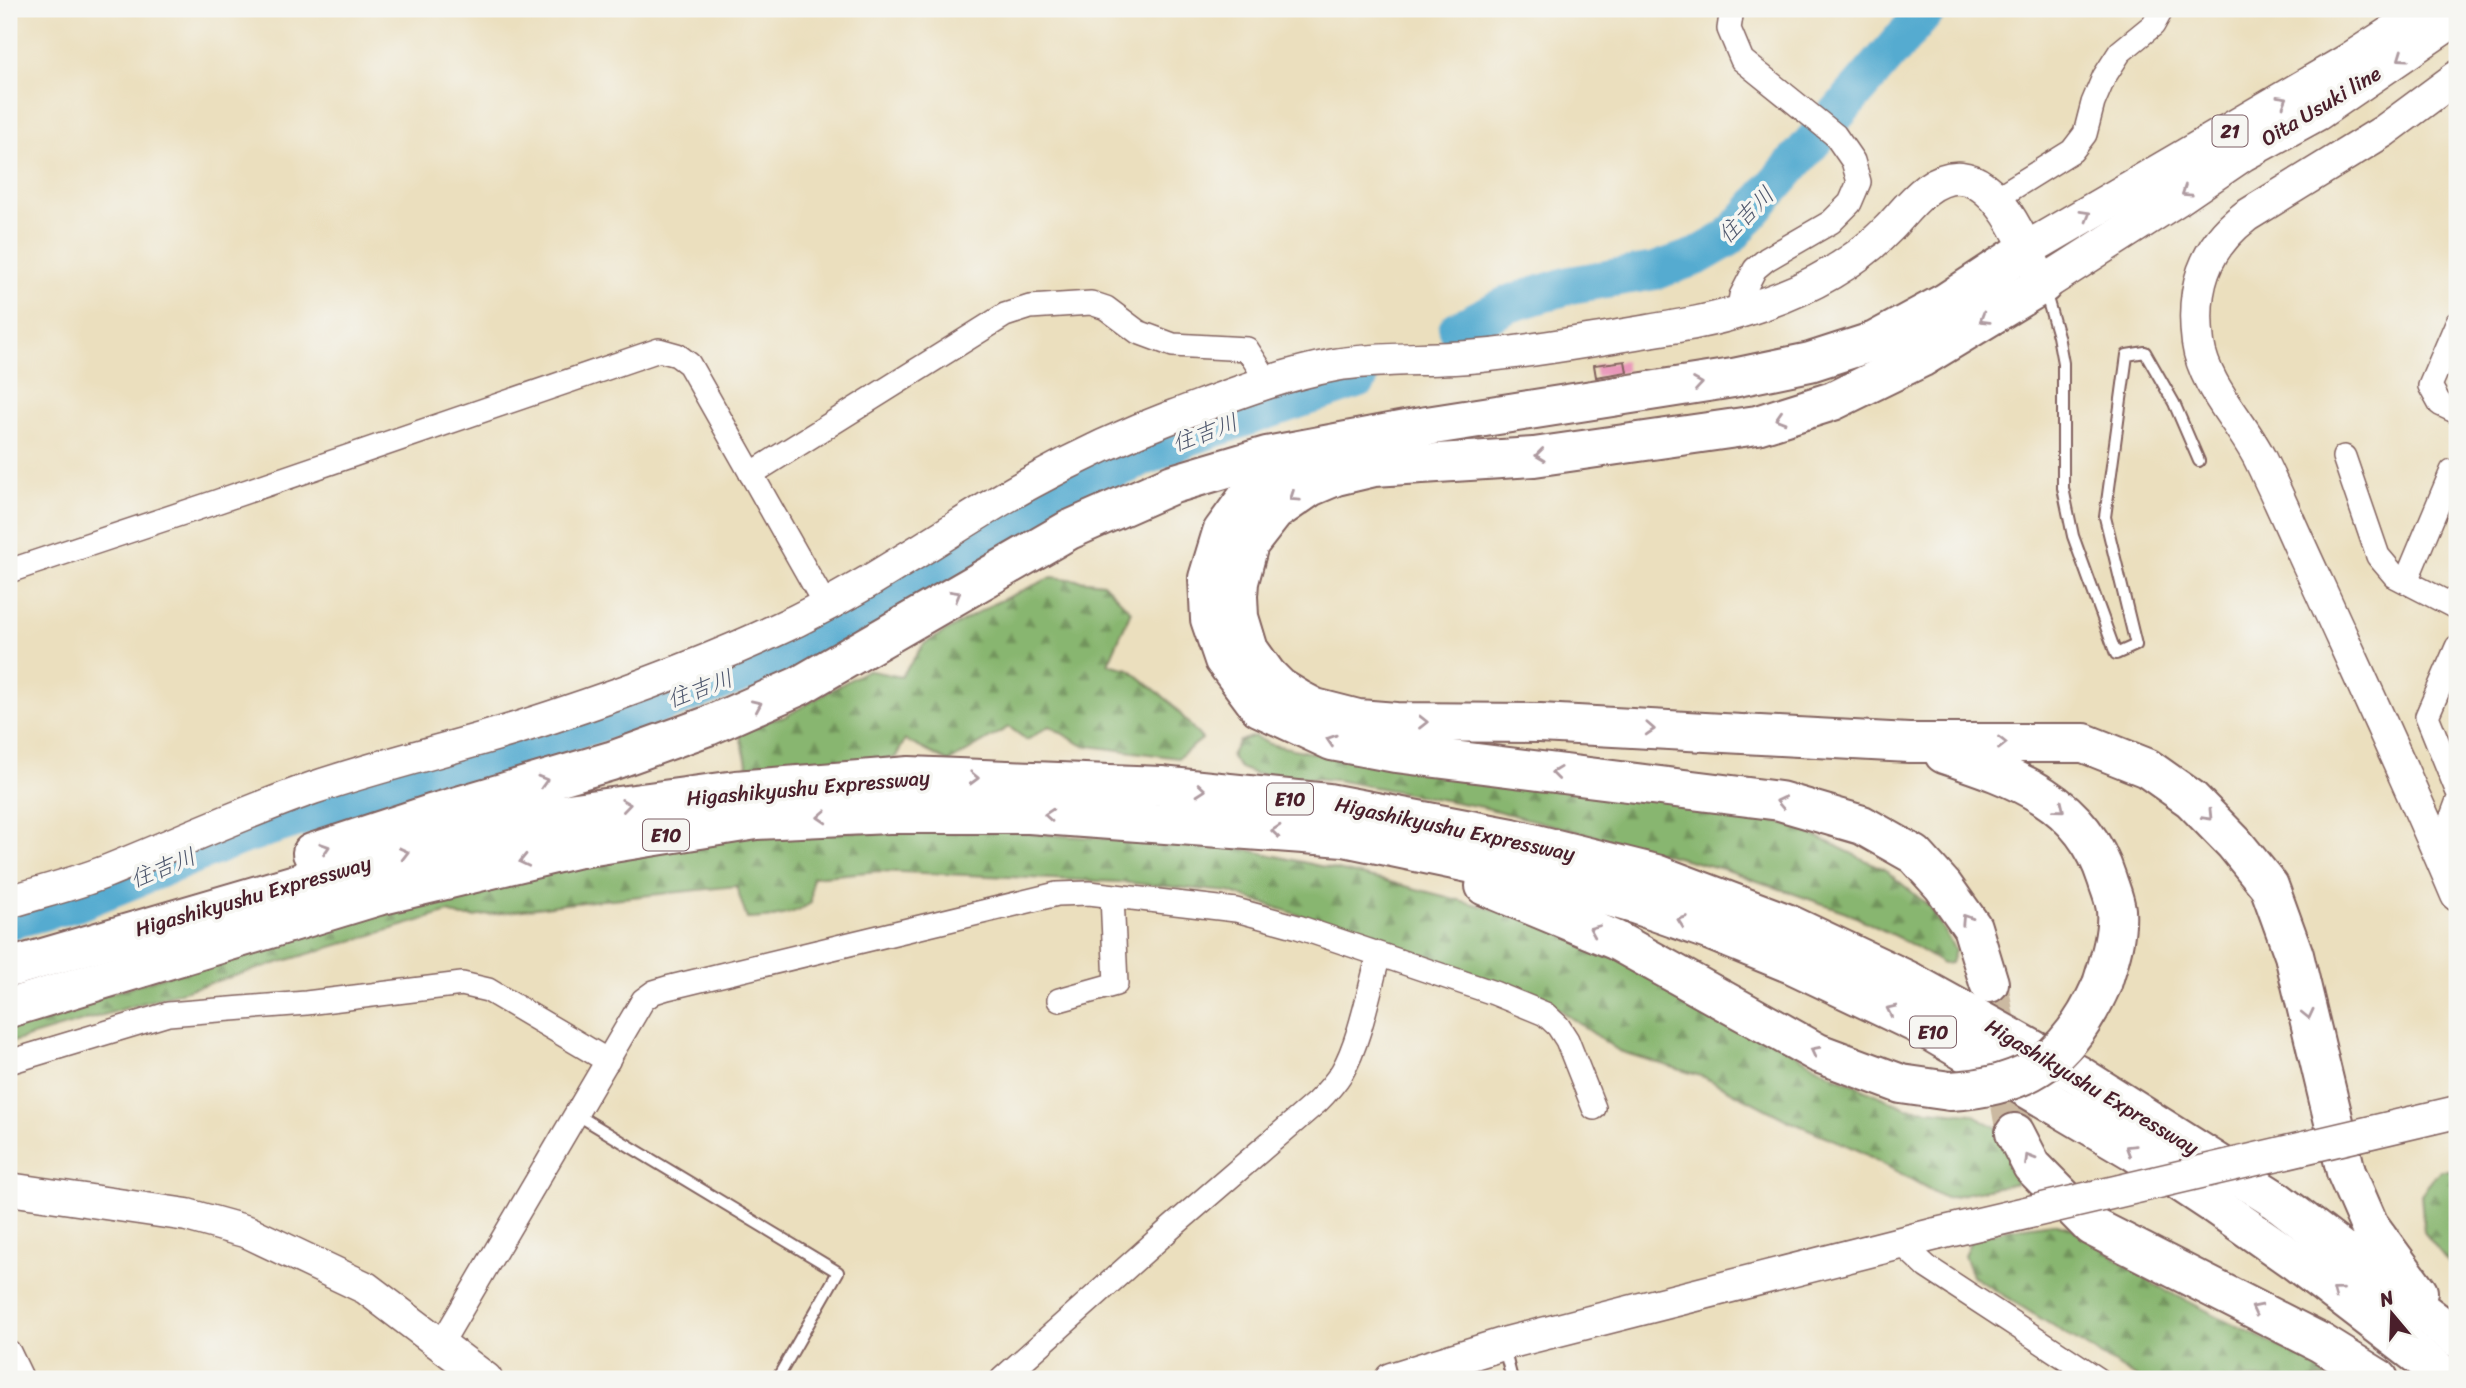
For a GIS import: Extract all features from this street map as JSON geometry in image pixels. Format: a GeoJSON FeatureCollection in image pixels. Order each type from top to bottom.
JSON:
{"type":"FeatureCollection","features":[{"type":"Feature","properties":{"kind":"highway"},"geometry":{"type":"LineString","coordinates":[[9,967],[314,852],[611,761],[708,726],[799,686],[1069,530],[1172,484],[1267,456],[1427,426],[1733,378],[1810,362],[1875,341],[1945,303],[2027,249]]}},
{"type":"Feature","properties":{"kind":"highway"},"geometry":{"type":"LineString","coordinates":[[2043,284],[1921,358],[1846,395],[1757,425],[1534,457],[1374,467],[1336,476],[1310,487],[1274,512],[1249,544],[1239,582],[1239,617],[1249,650],[1257,664],[1280,688],[1315,708],[1339,715],[1396,722],[1540,723],[1909,743],[2084,743],[2147,768],[2191,799],[2234,843],[2269,886],[2294,955],[2346,1172],[2369,1225],[2453,1335]]}},
{"type":"Feature","properties":{"kind":"highway"},"geometry":{"type":"LineString","coordinates":[[1427,426],[1281,471],[1246,499],[1222,532],[1208,578],[1210,619],[1224,660],[1259,707],[1332,741],[1370,749],[1780,801],[1862,825],[1915,855],[1943,886],[1972,927],[1989,983]]}},
{"type":"Feature","properties":{"kind":"highway"},"geometry":{"type":"LineString","coordinates":[[1344,837],[1464,878],[1615,940],[1818,1053],[1847,1066],[1901,1084],[1950,1091],[2001,1084],[2038,1068],[2059,1051],[2088,1015],[2102,984],[2112,951],[2116,910],[2100,859],[2074,820],[2042,793],[1994,770],[1909,743]]}},
{"type":"Feature","properties":{"kind":"highway","name":"Higashikyushu Expressway"},"geometry":{"type":"LineString","coordinates":[[9,967],[381,859],[561,814],[736,790],[909,776],[1161,786],[1328,803],[1512,838],[1656,874],[1786,923],[1911,982],[2122,1102],[2276,1200],[2453,1335]]}},
{"type":"Feature","properties":{"kind":"highway","name":"Higashikyushu Expressway"},"geometry":{"type":"LineString","coordinates":[[9,1008],[378,896],[575,849],[756,820],[889,814],[1029,814],[1344,837],[1523,874],[1637,905],[1711,931],[1794,965],[1916,1023],[2122,1143],[2205,1198],[2295,1261],[2449,1379]]}},
{"type":"Feature","properties":{"kind":"highway"},"geometry":{"type":"LineString","coordinates":[[2015,1133],[2032,1166],[2091,1226],[2321,1343],[2379,1379]]}},
{"type":"Feature","properties":{"kind":"main road","name":"Oita Usuki line"},"geometry":{"type":"LineString","coordinates":[[2027,249],[2349,61],[2429,9]]}},
{"type":"Feature","properties":{"kind":"main road","name":"Oita Usuki line"},"geometry":{"type":"LineString","coordinates":[[2043,284],[2242,154],[2317,113],[2457,17]]}},
{"type":"Feature","properties":{"kind":"street"},"geometry":{"type":"LineString","coordinates":[[1732,9],[1729,29],[1742,60],[1835,135],[1853,161],[1859,182],[1850,203],[1831,222],[1767,259],[1755,270],[1741,296],[1738,313]]}},
{"type":"Feature","properties":{"kind":"street"},"geometry":{"type":"LineString","coordinates":[[1995,199],[2072,151],[2085,134],[2093,103],[2104,77],[2120,52],[2153,25],[2162,9]]}},
{"type":"Feature","properties":{"kind":"street"},"geometry":{"type":"LineString","coordinates":[[2457,77],[2384,131],[2229,229],[2207,258],[2196,321],[2203,363],[2259,458],[2457,895]]}},
{"type":"Feature","properties":{"kind":"street"},"geometry":{"type":"LineString","coordinates":[[9,902],[100,874],[237,815],[310,789],[377,767],[515,729],[658,680],[759,638],[826,606],[1030,482],[1167,419],[1269,383],[1346,364],[1385,359],[1511,353],[1694,324],[1738,313],[1801,288],[1854,259],[1887,231],[1926,191],[1941,181],[1956,178],[1982,186],[1995,199],[2027,249],[2043,284]]}},
{"type":"Feature","properties":{"kind":"street"},"geometry":{"type":"LineString","coordinates":[[751,474],[1005,315],[1030,307],[1091,303],[1106,308],[1138,332],[1173,345],[1247,349],[1269,383]]}},
{"type":"Feature","properties":{"kind":"street"},"geometry":{"type":"LineString","coordinates":[[2457,323],[2430,386],[2440,404],[2457,412]]}},
{"type":"Feature","properties":{"kind":"street"},"geometry":{"type":"LineString","coordinates":[[9,571],[659,350],[677,355],[689,363],[826,606]]}},
{"type":"Feature","properties":{"kind":"street"},"geometry":{"type":"LineString","coordinates":[[2344,457],[2378,556],[2395,576],[2457,608]]}},
{"type":"Feature","properties":{"kind":"street"},"geometry":{"type":"LineString","coordinates":[[2406,582],[2452,471]]}},
{"type":"Feature","properties":{"kind":"street"},"geometry":{"type":"LineString","coordinates":[[2457,647],[2427,716],[2457,790]]}},
{"type":"Feature","properties":{"kind":"street"},"geometry":{"type":"LineString","coordinates":[[2439,852],[2457,803]]}},
{"type":"Feature","properties":{"kind":"street"},"geometry":{"type":"LineString","coordinates":[[440,1344],[643,1000],[654,992],[667,988],[1057,894],[1074,892],[1236,910],[1298,927],[1494,993],[1545,1014],[1559,1026],[1594,1108]]}},
{"type":"Feature","properties":{"kind":"street"},"geometry":{"type":"LineString","coordinates":[[1059,1000],[1116,984],[1112,896]]}},
{"type":"Feature","properties":{"kind":"street"},"geometry":{"type":"LineString","coordinates":[[1002,1379],[1172,1227],[1292,1125],[1329,1089],[1350,1055],[1379,955]]}},
{"type":"Feature","properties":{"kind":"street"},"geometry":{"type":"LineString","coordinates":[[9,1062],[169,1014],[306,1003],[462,984],[488,990],[608,1061]]}},
{"type":"Feature","properties":{"kind":"street"},"geometry":{"type":"LineString","coordinates":[[1391,1379],[1503,1344],[1936,1234],[2457,1112]]}},
{"type":"Feature","properties":{"kind":"street"},"geometry":{"type":"LineString","coordinates":[[9,1189],[187,1215],[248,1232],[366,1288],[486,1379]]}},
{"type":"Feature","properties":{"kind":"street"},"geometry":{"type":"LineString","coordinates":[[1901,1243],[1927,1267],[2098,1379]]}},
{"type":"Feature","properties":{"kind":"street"},"geometry":{"type":"LineString","coordinates":[[9,1352],[22,1379]]}},
{"type":"Feature","properties":{"kind":"lane"},"geometry":{"type":"LineString","coordinates":[[2043,284],[2056,325],[2063,363],[2063,488],[2073,536],[2116,654],[2136,645],[2105,517],[2127,355],[2145,352],[2174,403],[2199,461]]}},
{"type":"Feature","properties":{"kind":"lane"},"geometry":{"type":"LineString","coordinates":[[576,1114],[838,1272],[777,1379]]}},
{"type":"Feature","properties":{"kind":"lane"},"geometry":{"type":"LineString","coordinates":[[1503,1344],[1512,1379]]}},
{"type":"Feature","properties":{"kind":"green space"},"geometry":{"type":"Polygon","coordinates":[[[1052,577],[1103,583],[1131,611],[1108,664],[1129,669],[1170,702],[1202,739],[1178,758],[1082,745],[1049,726],[1027,740],[1009,727],[949,762],[905,740],[895,758],[749,771],[738,728],[784,717],[867,670],[901,677],[924,644],[993,604],[1052,577]]]}},
{"type":"Feature","properties":{"kind":"green space"},"geometry":{"type":"Polygon","coordinates":[[[1254,736],[1269,744],[1307,752],[1711,804],[1799,828],[1884,869],[1930,907],[1955,950],[1951,963],[1943,964],[1905,941],[1846,912],[1723,869],[1482,807],[1336,780],[1256,774],[1240,768],[1231,756],[1239,741],[1254,736]]]}},
{"type":"Feature","properties":{"kind":"green space"},"geometry":{"type":"Polygon","coordinates":[[[990,831],[1236,847],[1386,881],[1584,933],[1831,1074],[1906,1108],[1972,1114],[1999,1129],[2021,1182],[1945,1198],[1858,1150],[1787,1120],[1704,1077],[1619,1051],[1548,1002],[1396,947],[1229,892],[1119,882],[879,871],[812,877],[811,903],[788,914],[764,918],[747,919],[736,886],[565,904],[473,917],[462,917],[449,912],[9,1043],[9,1025],[388,906],[747,832],[990,831]]]}},
{"type":"Feature","properties":{"kind":"green space"},"geometry":{"type":"Polygon","coordinates":[[[2440,1170],[2457,1170],[2457,1273],[2424,1232],[2421,1194],[2440,1170]]]}},
{"type":"Feature","properties":{"kind":"green space"},"geometry":{"type":"Polygon","coordinates":[[[2053,1223],[2072,1228],[2153,1284],[2344,1379],[2139,1379],[1972,1276],[1964,1255],[1971,1240],[2004,1230],[2053,1223]]]}},
{"type":"Feature","properties":{"kind":"building"},"geometry":{"type":"Polygon","coordinates":[[[1625,361],[1627,372],[1596,377],[1594,365],[1625,361]]]}},
{"type":"Feature","properties":{"kind":"waterway","name":"住吉川"},"geometry":{"type":"LineString","coordinates":[[1457,330],[1509,304],[1570,285],[1655,271],[1698,256],[1729,238],[1928,9]]}},
{"type":"Feature","properties":{"kind":"waterway","name":"住吉川"},"geometry":{"type":"LineString","coordinates":[[9,921],[76,903],[239,837],[661,704],[758,668],[857,617],[977,544],[1080,486],[1189,437],[1359,379]]}},
{"type":"Feature","properties":{"kind":"tunnel"},"geometry":{"type":"LineString","coordinates":[[1989,983],[2015,1133]]}}]}
